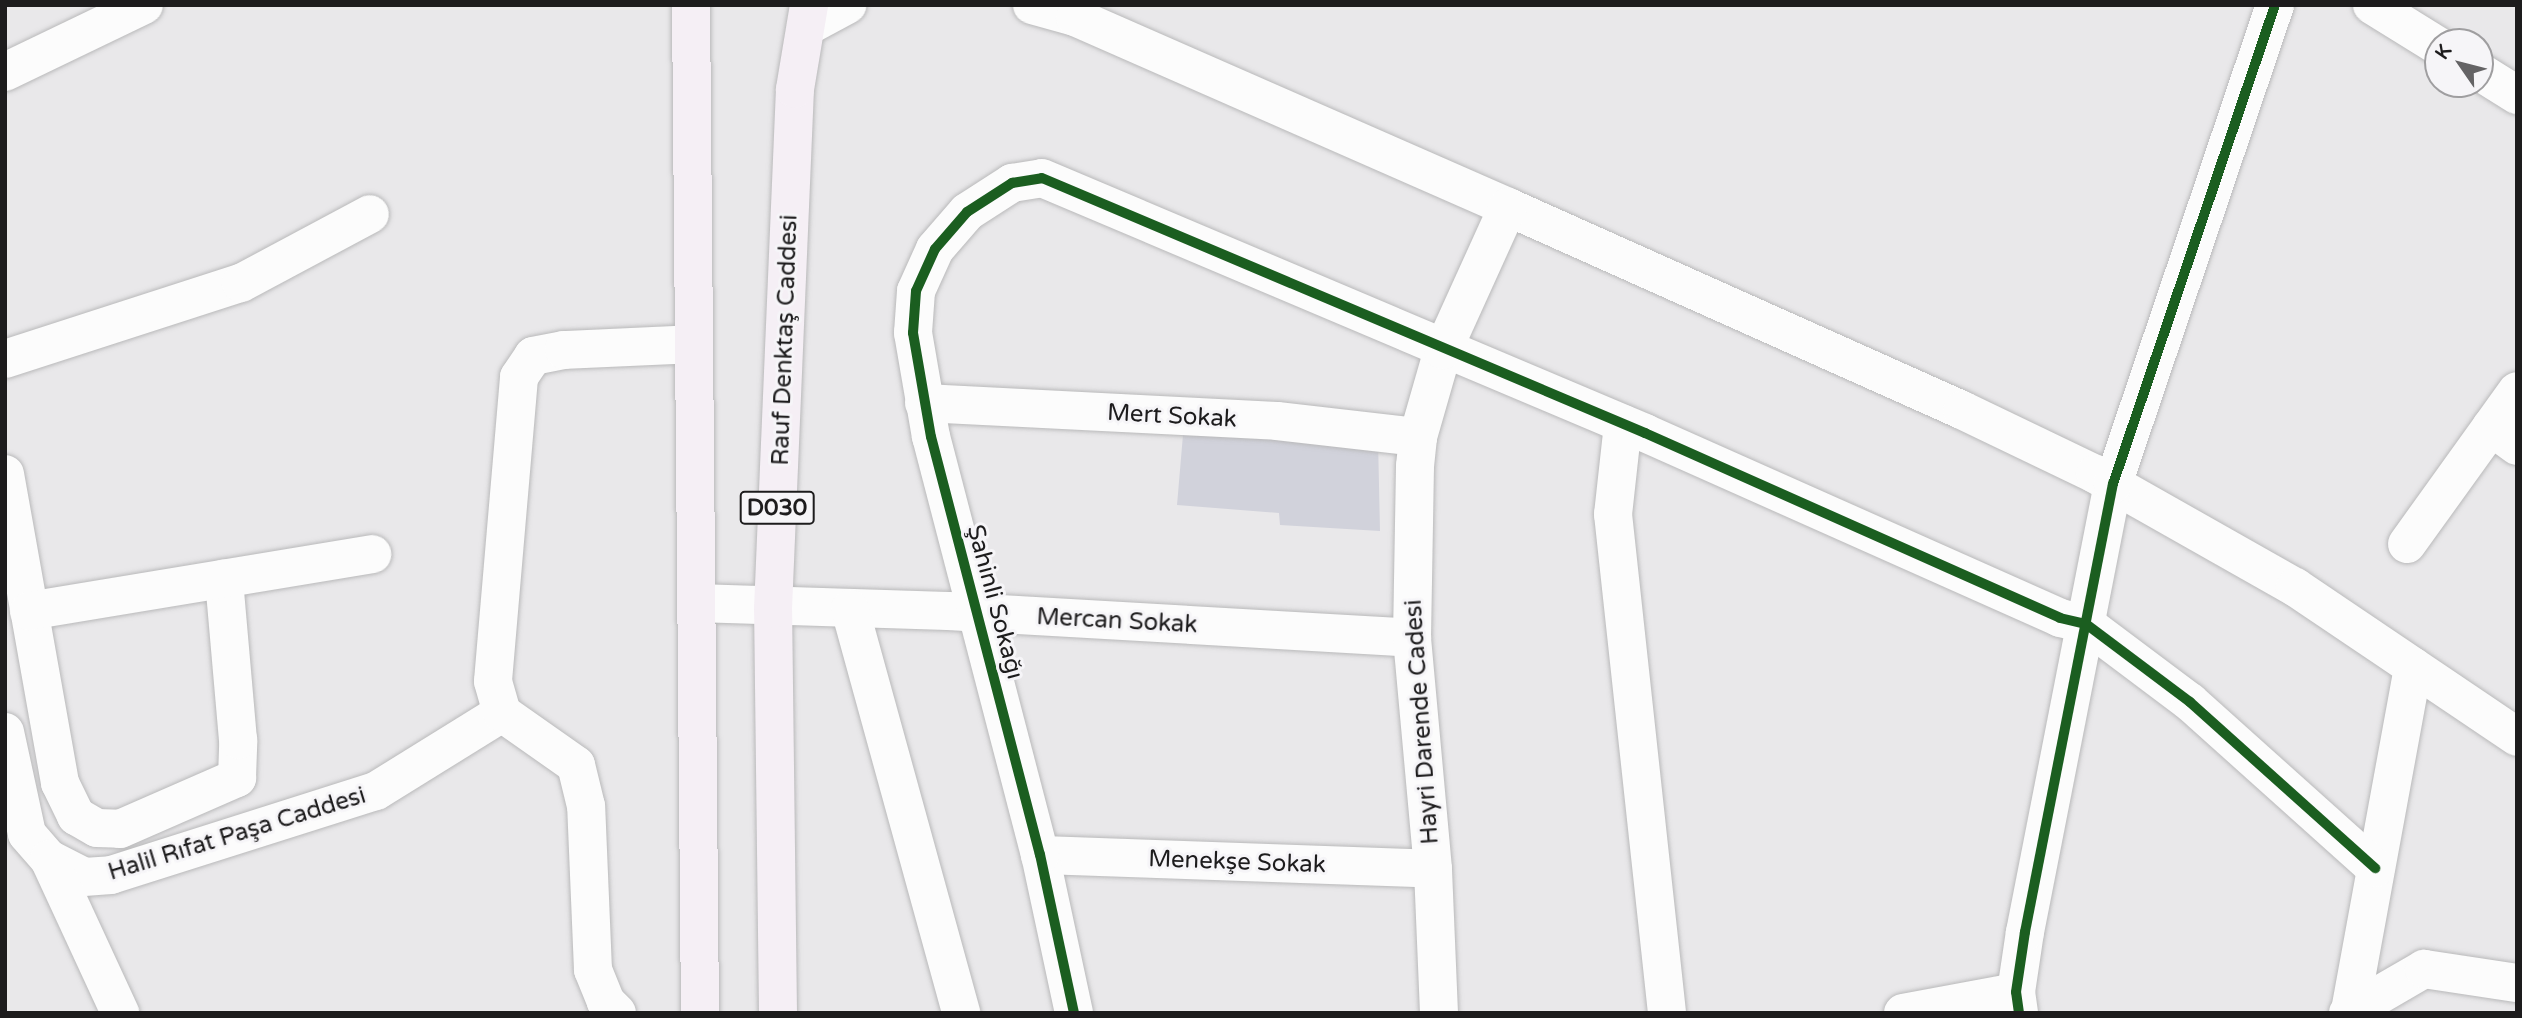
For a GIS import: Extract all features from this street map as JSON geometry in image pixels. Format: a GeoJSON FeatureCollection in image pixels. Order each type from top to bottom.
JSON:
{"type":"FeatureCollection","features":[{"type":"Feature","properties":{"kind":"main road"},"geometry":{"type":"LineString","coordinates":[[691,5],[700,1013]]}},
{"type":"Feature","properties":{"kind":"main road","name":"Rauf Denktaş Caddesi"},"geometry":{"type":"LineString","coordinates":[[778,1013],[773,609],[795,89],[807,16]]}},
{"type":"Feature","properties":{"kind":"street"},"geometry":{"type":"LineString","coordinates":[[5,72],[144,5]]}},
{"type":"Feature","properties":{"kind":"street"},"geometry":{"type":"LineString","coordinates":[[807,16],[847,5]]}},
{"type":"Feature","properties":{"kind":"street"},"geometry":{"type":"LineString","coordinates":[[1033,5],[1075,17],[1508,208],[1962,410],[2113,484],[2295,587],[2517,737]]}},
{"type":"Feature","properties":{"kind":"street"},"geometry":{"type":"LineString","coordinates":[[1903,1013],[2017,1002],[2113,484],[2275,5]]}},
{"type":"Feature","properties":{"kind":"street"},"geometry":{"type":"LineString","coordinates":[[2372,5],[2424,37]]}},
{"type":"Feature","properties":{"kind":"street"},"geometry":{"type":"LineString","coordinates":[[2494,81],[2517,95]]}},
{"type":"Feature","properties":{"kind":"street","name":"Şahinli Sokağı"},"geometry":{"type":"LineString","coordinates":[[1074,1013],[1040,855],[975,612],[924,402],[913,333],[916,291],[935,249],[967,212],[1012,183],[1042,177],[1443,350],[1623,424],[2060,618],[2086,624]]}},
{"type":"Feature","properties":{"kind":"street","name":"Hayri Darende Cadesi"},"geometry":{"type":"LineString","coordinates":[[1439,1013],[1433,869],[1412,638],[1418,436],[1443,350],[1508,208]]}},
{"type":"Feature","properties":{"kind":"street"},"geometry":{"type":"LineString","coordinates":[[5,359],[241,283],[370,214]]}},
{"type":"Feature","properties":{"kind":"street"},"geometry":{"type":"LineString","coordinates":[[617,1013],[606,1002],[593,970],[586,806],[576,765],[502,713],[493,681],[519,377],[533,356],[564,350],[694,344]]}},
{"type":"Feature","properties":{"kind":"street"},"geometry":{"type":"LineString","coordinates":[[2407,544],[2504,436],[2517,391]]}},
{"type":"Feature","properties":{"kind":"street","name":"Mert Sokak"},"geometry":{"type":"LineString","coordinates":[[924,402],[1277,421],[1418,436]]}},
{"type":"Feature","properties":{"kind":"street"},"geometry":{"type":"LineString","coordinates":[[1623,424],[1613,514],[1667,1013]]}},
{"type":"Feature","properties":{"kind":"street","name":"Halil Rıfat Paşa Caddesi"},"geometry":{"type":"LineString","coordinates":[[5,474],[60,783],[76,816],[97,828],[120,829],[237,778],[238,740],[224,579]]}},
{"type":"Feature","properties":{"kind":"street"},"geometry":{"type":"LineString","coordinates":[[29,611],[372,554]]}},
{"type":"Feature","properties":{"kind":"street","name":"Mercan Sokak"},"geometry":{"type":"LineString","coordinates":[[696,603],[773,609],[975,612],[1412,638]]}},
{"type":"Feature","properties":{"kind":"street"},"geometry":{"type":"LineString","coordinates":[[850,609],[961,1013]]}},
{"type":"Feature","properties":{"kind":"street"},"geometry":{"type":"LineString","coordinates":[[2086,624],[2190,702],[2375,868]]}},
{"type":"Feature","properties":{"kind":"street"},"geometry":{"type":"LineString","coordinates":[[2349,1012],[2413,667]]}},
{"type":"Feature","properties":{"kind":"street","name":"Halil Rıfat Paşa Caddesi"},"geometry":{"type":"LineString","coordinates":[[5,732],[27,834],[49,859],[84,877],[111,875],[376,791],[502,713]]}},
{"type":"Feature","properties":{"kind":"street","name":"Menekşe Sokak"},"geometry":{"type":"LineString","coordinates":[[1040,855],[1433,869]]}},
{"type":"Feature","properties":{"kind":"street"},"geometry":{"type":"LineString","coordinates":[[49,859],[120,1013]]}},
{"type":"Feature","properties":{"kind":"street"},"geometry":{"type":"LineString","coordinates":[[2349,1012],[2424,969],[2517,983]]}},
{"type":"Feature","properties":{"kind":"building"},"geometry":{"type":"Polygon","coordinates":[[[1184,423],[1378,439],[1380,531],[1280,525],[1279,513],[1177,505],[1184,423]]]}},
{"type":"Feature","properties":{"kind":"cycle path"},"geometry":{"type":"LineString","coordinates":[[2019,1013],[2016,992],[2025,932],[2113,484],[2275,5]]}},
{"type":"Feature","properties":{"kind":"cycle path"},"geometry":{"type":"LineString","coordinates":[[1074,1013],[1040,855],[931,437],[913,333],[916,291],[935,249],[967,212],[1012,183],[1042,178],[1645,433],[2060,618],[2086,624],[2190,702],[2375,868]]}}]}
